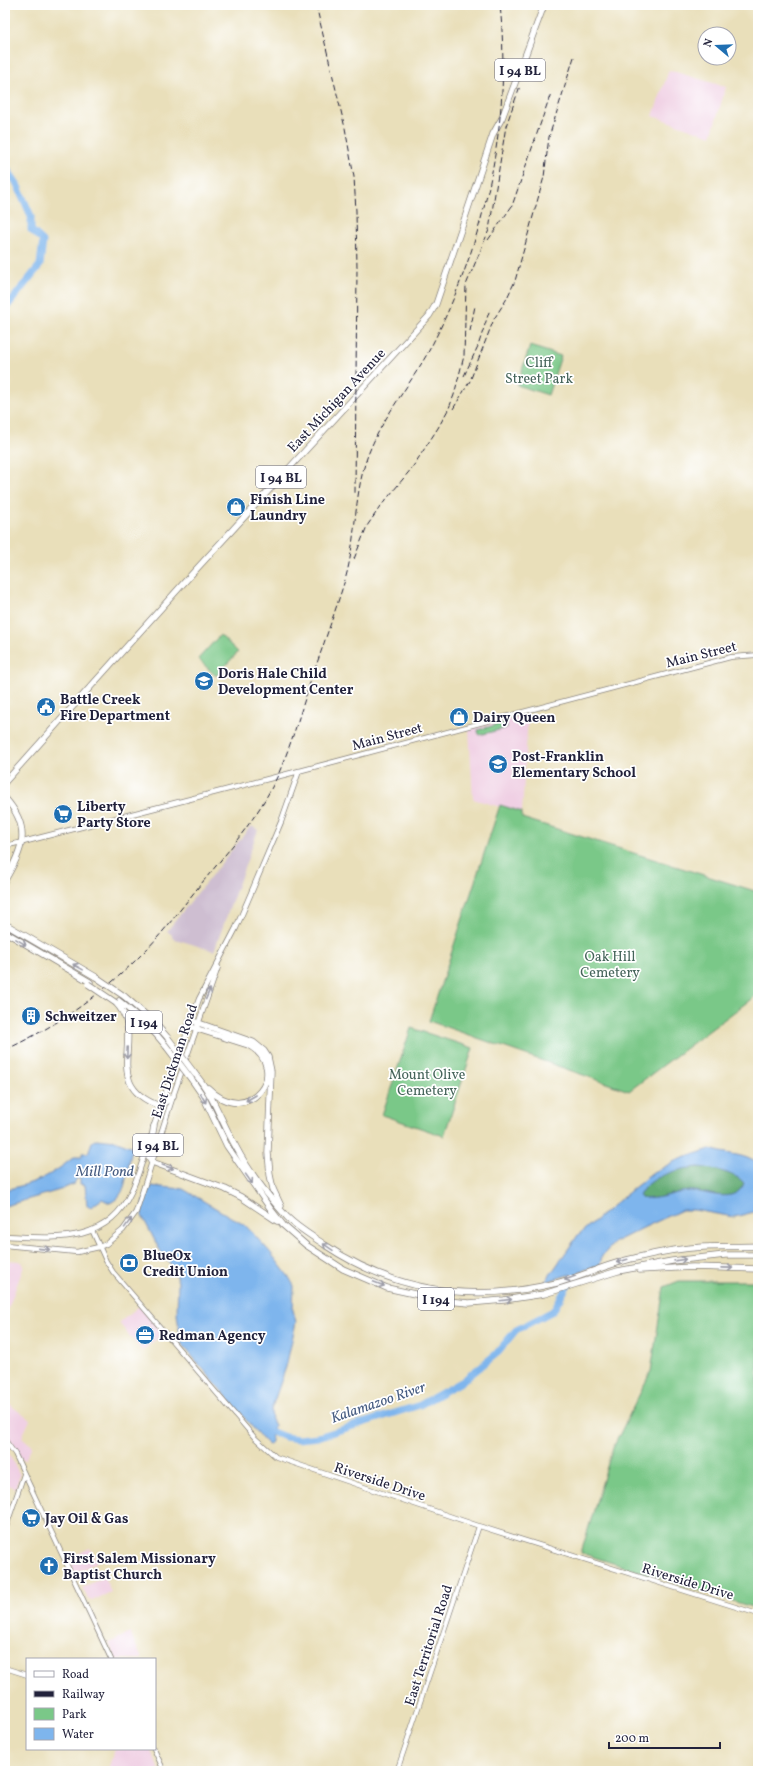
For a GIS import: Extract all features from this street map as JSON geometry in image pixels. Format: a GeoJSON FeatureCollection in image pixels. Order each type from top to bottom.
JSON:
{"type":"FeatureCollection","features":[{"type":"Feature","properties":{"kind":"highway","name":"East Michigan Avenue"},"geometry":{"type":"LineString","coordinates":[[5,782],[190,576],[430,316],[436,304],[493,134],[510,97],[544,5]]}},
{"type":"Feature","properties":{"kind":"highway"},"geometry":{"type":"LineString","coordinates":[[5,798],[16,812],[20,820],[23,836],[20,852],[5,880]]}},
{"type":"Feature","properties":{"kind":"highway"},"geometry":{"type":"LineString","coordinates":[[5,920],[14,929]]}},
{"type":"Feature","properties":{"kind":"highway","name":"I 194"},"geometry":{"type":"LineString","coordinates":[[5,924],[96,977],[124,996],[154,1022],[195,1074],[204,1083],[236,1149],[257,1179],[286,1215],[309,1235],[346,1260],[366,1270],[393,1279],[445,1292],[505,1292],[559,1282],[634,1258],[704,1247],[758,1246]]}},
{"type":"Feature","properties":{"kind":"highway","name":"I 194"},"geometry":{"type":"LineString","coordinates":[[5,932],[83,978],[134,1013],[157,1035],[192,1080],[203,1096],[228,1146],[283,1225],[306,1244],[343,1269],[387,1288],[446,1301],[469,1302],[504,1300],[533,1296],[562,1289],[618,1271],[698,1257],[758,1255]]}},
{"type":"Feature","properties":{"kind":"highway"},"geometry":{"type":"LineString","coordinates":[[118,1002],[127,1026],[126,1069],[128,1078],[137,1093],[160,1106],[173,1096]]}},
{"type":"Feature","properties":{"kind":"highway"},"geometry":{"type":"LineString","coordinates":[[189,1023],[246,1039],[264,1051],[268,1057],[271,1071],[268,1152],[270,1176],[273,1189],[286,1215]]}},
{"type":"Feature","properties":{"kind":"highway"},"geometry":{"type":"LineString","coordinates":[[197,1025],[256,1049],[262,1055],[266,1064],[267,1074],[265,1084],[255,1096],[244,1102],[236,1103],[222,1100],[216,1096],[204,1083]]}},
{"type":"Feature","properties":{"kind":"highway"},"geometry":{"type":"LineString","coordinates":[[154,1126],[149,1154],[152,1162],[225,1189],[241,1197],[283,1225]]}},
{"type":"Feature","properties":{"kind":"highway"},"geometry":{"type":"LineString","coordinates":[[723,1247],[758,1243]]}},
{"type":"Feature","properties":{"kind":"highway"},"geometry":{"type":"LineString","coordinates":[[618,1271],[693,1267],[758,1269]]}},
{"type":"Feature","properties":{"kind":"main road","name":"Main Street"},"geometry":{"type":"LineString","coordinates":[[23,842],[299,771]]}},
{"type":"Feature","properties":{"kind":"main road","name":"East Dickman Road"},"geometry":{"type":"LineString","coordinates":[[5,1245],[77,1252],[99,1247],[122,1230],[130,1221],[140,1203],[173,1096],[220,960],[266,858],[299,771]]}},
{"type":"Feature","properties":{"kind":"main road","name":"East Dickman Road"},"geometry":{"type":"LineString","coordinates":[[5,1236],[73,1236],[102,1226],[114,1215],[128,1197],[189,1023],[206,984],[220,960]]}},
{"type":"Feature","properties":{"kind":"street","name":"Main Street"},"geometry":{"type":"LineString","coordinates":[[299,771],[731,657],[758,655]]}},
{"type":"Feature","properties":{"kind":"street"},"geometry":{"type":"LineString","coordinates":[[5,846],[23,842]]}},
{"type":"Feature","properties":{"kind":"street","name":"Riverside Drive"},"geometry":{"type":"LineString","coordinates":[[92,1230],[99,1247],[113,1272],[255,1438],[272,1455],[285,1461],[480,1526],[758,1614]]}},
{"type":"Feature","properties":{"kind":"street"},"geometry":{"type":"LineString","coordinates":[[5,1440],[12,1450],[24,1474],[111,1658]]}},
{"type":"Feature","properties":{"kind":"street"},"geometry":{"type":"LineString","coordinates":[[5,1530],[24,1474]]}},
{"type":"Feature","properties":{"kind":"street","name":"East Territorial Road"},"geometry":{"type":"LineString","coordinates":[[397,1771],[480,1526]]}},
{"type":"Feature","properties":{"kind":"street"},"geometry":{"type":"LineString","coordinates":[[5,1668],[26,1675]]}},
{"type":"Feature","properties":{"kind":"street"},"geometry":{"type":"LineString","coordinates":[[154,1750],[164,1771]]}},
{"type":"Feature","properties":{"kind":"shaded area"},"geometry":{"type":"Polygon","coordinates":[[[669,70],[726,87],[711,136],[653,116],[669,70]]]}},
{"type":"Feature","properties":{"kind":"shaded area","name":"Post-Franklin Elementary School"},"geometry":{"type":"Polygon","coordinates":[[[524,715],[528,717],[522,812],[501,805],[500,807],[473,799],[469,729],[524,715]]]}},
{"type":"Feature","properties":{"kind":"shaded area"},"geometry":{"type":"Polygon","coordinates":[[[251,826],[258,830],[214,951],[172,938],[172,935],[167,931],[251,826]]]}},
{"type":"Feature","properties":{"kind":"shaded area"},"geometry":{"type":"Polygon","coordinates":[[[5,1260],[19,1261],[22,1262],[24,1266],[5,1317],[5,1260]]]}},
{"type":"Feature","properties":{"kind":"shaded area"},"geometry":{"type":"Polygon","coordinates":[[[139,1306],[163,1334],[142,1351],[119,1323],[139,1306]]]}},
{"type":"Feature","properties":{"kind":"shaded area"},"geometry":{"type":"Polygon","coordinates":[[[9,1404],[30,1420],[22,1437],[32,1446],[25,1460],[21,1459],[12,1443],[5,1435],[5,1409],[9,1404]]]}},
{"type":"Feature","properties":{"kind":"shaded area"},"geometry":{"type":"Polygon","coordinates":[[[5,1446],[20,1475],[16,1488],[5,1484],[5,1446]]]}},
{"type":"Feature","properties":{"kind":"shaded area"},"geometry":{"type":"Polygon","coordinates":[[[90,1548],[97,1562],[75,1573],[69,1558],[90,1548]]]}},
{"type":"Feature","properties":{"kind":"shaded area"},"geometry":{"type":"Polygon","coordinates":[[[104,1577],[111,1592],[92,1601],[89,1600],[82,1588],[104,1577]]]}},
{"type":"Feature","properties":{"kind":"shaded area"},"geometry":{"type":"Polygon","coordinates":[[[130,1633],[142,1658],[116,1658],[109,1643],[130,1633]]]}},
{"type":"Feature","properties":{"kind":"shaded area"},"geometry":{"type":"Polygon","coordinates":[[[115,1750],[150,1750],[160,1771],[115,1771],[108,1769],[115,1750]]]}},
{"type":"Feature","properties":{"kind":"green space","name":"Cliff Street Park"},"geometry":{"type":"Polygon","coordinates":[[[530,346],[561,356],[548,395],[517,385],[530,346]]]}},
{"type":"Feature","properties":{"kind":"green space"},"geometry":{"type":"Polygon","coordinates":[[[220,635],[238,652],[216,676],[198,659],[220,635]]]}},
{"type":"Feature","properties":{"kind":"green space"},"geometry":{"type":"Polygon","coordinates":[[[506,722],[507,728],[479,735],[478,730],[506,722]]]}},
{"type":"Feature","properties":{"kind":"green space","name":"Oak Hill Cemetery"},"geometry":{"type":"Polygon","coordinates":[[[500,805],[522,812],[522,818],[758,892],[758,994],[629,1091],[429,1021],[500,805]]]}},
{"type":"Feature","properties":{"kind":"green space","name":"Mount Olive Cemetery"},"geometry":{"type":"Polygon","coordinates":[[[411,1028],[473,1048],[444,1136],[382,1115],[411,1028]]]}},
{"type":"Feature","properties":{"kind":"green space"},"geometry":{"type":"Polygon","coordinates":[[[699,1167],[717,1170],[736,1176],[744,1183],[741,1189],[737,1192],[726,1196],[690,1191],[647,1199],[639,1196],[650,1183],[665,1174],[683,1169],[699,1167]]]}},
{"type":"Feature","properties":{"kind":"green space"},"geometry":{"type":"Polygon","coordinates":[[[679,1281],[758,1281],[758,1609],[581,1553],[612,1450],[651,1371],[664,1287],[679,1281]]]}},
{"type":"Feature","properties":{"kind":"water","name":"Mill Pond"},"geometry":{"type":"Polygon","coordinates":[[[96,1139],[117,1141],[133,1147],[124,1188],[119,1197],[115,1200],[110,1203],[102,1199],[91,1207],[87,1206],[85,1185],[80,1184],[80,1179],[77,1178],[74,1184],[60,1190],[5,1206],[5,1190],[49,1175],[74,1157],[82,1157],[82,1153],[88,1153],[92,1142],[96,1139]]]}},
{"type":"Feature","properties":{"kind":"water"},"geometry":{"type":"Polygon","coordinates":[[[710,1149],[753,1160],[758,1164],[758,1211],[734,1217],[694,1210],[682,1210],[615,1242],[602,1256],[600,1265],[545,1282],[578,1235],[653,1173],[677,1160],[710,1149]],[[699,1167],[683,1169],[665,1174],[650,1183],[643,1189],[639,1196],[647,1199],[690,1191],[726,1196],[737,1192],[741,1189],[744,1183],[736,1176],[699,1167]]]}},
{"type":"Feature","properties":{"kind":"water"},"geometry":{"type":"Polygon","coordinates":[[[151,1186],[183,1189],[246,1226],[270,1252],[294,1286],[293,1310],[296,1322],[286,1367],[271,1410],[272,1422],[274,1425],[270,1445],[264,1441],[181,1343],[177,1314],[178,1282],[174,1268],[163,1256],[142,1216],[142,1207],[151,1186]]]}},
{"type":"Feature","properties":{"kind":"waterway"},"geometry":{"type":"LineString","coordinates":[[5,166],[16,182],[31,216],[31,230],[43,241],[40,265],[5,309]]}},
{"type":"Feature","properties":{"kind":"waterway","name":"Kalamazoo River"},"geometry":{"type":"LineString","coordinates":[[265,1429],[285,1437],[298,1439],[318,1437],[420,1405],[463,1381],[496,1354],[516,1330],[553,1311],[579,1265]]}},
{"type":"Feature","properties":{"kind":"railway"},"geometry":{"type":"LineString","coordinates":[[316,5],[345,128],[354,177],[357,268],[355,493]]}},
{"type":"Feature","properties":{"kind":"railway"},"geometry":{"type":"LineString","coordinates":[[5,1050],[61,1020],[78,1008],[112,982],[151,945],[243,832],[262,804],[278,775],[291,741],[345,580],[352,549],[357,501],[363,470],[368,455],[374,440],[390,412],[432,345],[451,305],[467,264],[480,223],[498,137],[502,93],[503,49],[500,5]]}},
{"type":"Feature","properties":{"kind":"railway"},"geometry":{"type":"LineString","coordinates":[[453,409],[470,381],[494,319],[506,300],[515,281],[544,177],[549,137],[574,57]]}},
{"type":"Feature","properties":{"kind":"railway"},"geometry":{"type":"LineString","coordinates":[[354,559],[367,526],[380,507],[412,468],[438,428],[454,395],[464,356],[466,285],[489,230],[506,126],[520,86]]}},
{"type":"Feature","properties":{"kind":"railway"},"geometry":{"type":"LineString","coordinates":[[488,240],[512,206],[551,93]]}},
{"type":"Feature","properties":{"kind":"railway"},"geometry":{"type":"LineString","coordinates":[[470,331],[475,306]]}},
{"type":"Feature","properties":{"kind":"railway"},"geometry":{"type":"LineString","coordinates":[[464,376],[478,346],[490,309]]}},
{"type":"Feature","properties":{"kind":"place","name":"Finish Line Laundry"},"geometry":{"type":"Point","coordinates":[236,507]}},
{"type":"Feature","properties":{"kind":"place","name":"Doris Hale Child Development Center"},"geometry":{"type":"Point","coordinates":[204,681]}},
{"type":"Feature","properties":{"kind":"place","name":"Battle Creek Fire Department"},"geometry":{"type":"Point","coordinates":[46,707]}},
{"type":"Feature","properties":{"kind":"place","name":"Dairy Queen"},"geometry":{"type":"Point","coordinates":[459,717]}},
{"type":"Feature","properties":{"kind":"place","name":"Post-Franklin Elementary School"},"geometry":{"type":"Point","coordinates":[498,764]}},
{"type":"Feature","properties":{"kind":"place","name":"Liberty Party Store"},"geometry":{"type":"Point","coordinates":[63,814]}},
{"type":"Feature","properties":{"kind":"place","name":"Schweitzer"},"geometry":{"type":"Point","coordinates":[31,1016]}},
{"type":"Feature","properties":{"kind":"place","name":"BlueOx Credit Union"},"geometry":{"type":"Point","coordinates":[129,1263]}},
{"type":"Feature","properties":{"kind":"place","name":"Redman Agency"},"geometry":{"type":"Point","coordinates":[145,1335]}},
{"type":"Feature","properties":{"kind":"place","name":"Jay Oil & Gas"},"geometry":{"type":"Point","coordinates":[31,1518]}},
{"type":"Feature","properties":{"kind":"place","name":"First Salem Missionary Baptist Church"},"geometry":{"type":"Point","coordinates":[49,1566]}}]}
